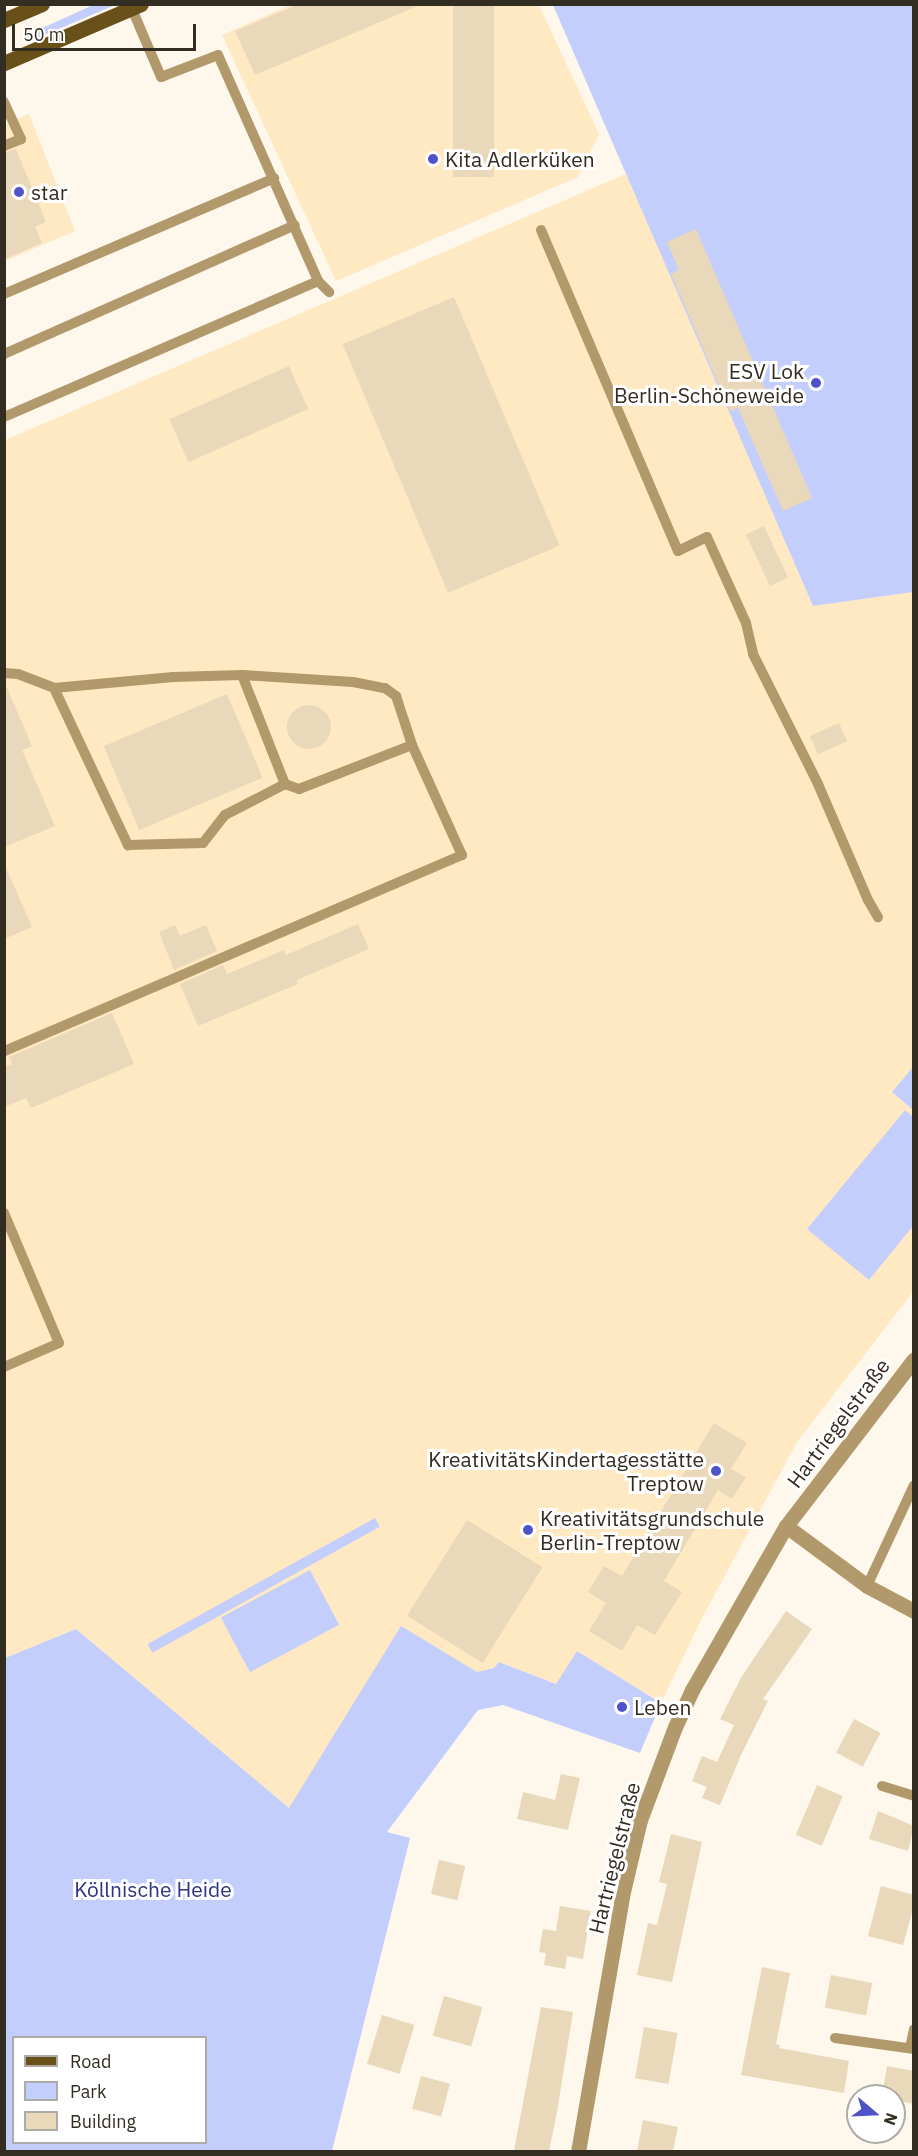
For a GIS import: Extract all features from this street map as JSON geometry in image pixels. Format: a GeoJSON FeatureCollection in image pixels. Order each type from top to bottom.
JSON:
{"type":"FeatureCollection","features":[{"type":"Feature","properties":{"kind":"main road"},"geometry":{"type":"LineString","coordinates":[[4,20],[42,4]]}},
{"type":"Feature","properties":{"kind":"main road"},"geometry":{"type":"LineString","coordinates":[[4,63],[136,7]]}},
{"type":"Feature","properties":{"kind":"street","name":"Hartriegelstraße"},"geometry":{"type":"LineString","coordinates":[[578,2151],[622,1896],[640,1820],[669,1743],[692,1690],[786,1526],[914,1359]]}},
{"type":"Feature","properties":{"kind":"street"},"geometry":{"type":"LineString","coordinates":[[786,1526],[867,1586],[914,1611]]}},
{"type":"Feature","properties":{"kind":"lane"},"geometry":{"type":"LineString","coordinates":[[136,7],[162,77],[218,55],[318,281],[329,292]]}},
{"type":"Feature","properties":{"kind":"lane"},"geometry":{"type":"LineString","coordinates":[[4,102],[21,139],[4,146]]}},
{"type":"Feature","properties":{"kind":"lane"},"geometry":{"type":"LineString","coordinates":[[4,294],[274,178]]}},
{"type":"Feature","properties":{"kind":"lane"},"geometry":{"type":"LineString","coordinates":[[4,354],[295,225]]}},
{"type":"Feature","properties":{"kind":"lane"},"geometry":{"type":"LineString","coordinates":[[541,230],[678,551],[707,537],[746,623],[753,654],[818,784],[868,900],[878,917]]}},
{"type":"Feature","properties":{"kind":"lane"},"geometry":{"type":"LineString","coordinates":[[4,417],[318,281]]}},
{"type":"Feature","properties":{"kind":"lane"},"geometry":{"type":"LineString","coordinates":[[4,673],[18,674],[54,688],[174,677],[242,675],[353,682],[385,688],[396,696],[412,745],[462,855],[4,1051]]}},
{"type":"Feature","properties":{"kind":"lane"},"geometry":{"type":"LineString","coordinates":[[242,675],[285,784]]}},
{"type":"Feature","properties":{"kind":"lane"},"geometry":{"type":"LineString","coordinates":[[54,688],[128,845],[203,843],[225,815],[285,784],[299,789],[412,745]]}},
{"type":"Feature","properties":{"kind":"lane"},"geometry":{"type":"LineString","coordinates":[[4,1213],[59,1343],[4,1367]]}},
{"type":"Feature","properties":{"kind":"lane"},"geometry":{"type":"LineString","coordinates":[[867,1586],[914,1485]]}},
{"type":"Feature","properties":{"kind":"lane"},"geometry":{"type":"LineString","coordinates":[[882,1786],[914,1796]]}},
{"type":"Feature","properties":{"kind":"lane"},"geometry":{"type":"LineString","coordinates":[[835,2038],[912,2049],[914,2030]]}},
{"type":"Feature","properties":{"kind":"shaded area","name":"Kita Adlerküken"},"geometry":{"type":"Polygon","coordinates":[[[290,5],[539,5],[599,134],[578,177],[336,281],[222,35],[290,5]]]}},
{"type":"Feature","properties":{"kind":"shaded area"},"geometry":{"type":"Polygon","coordinates":[[[29,114],[75,231],[5,261],[5,124],[29,114]]]}},
{"type":"Feature","properties":{"kind":"shaded area"},"geometry":{"type":"Polygon","coordinates":[[[628,173],[813,606],[913,592],[914,1067],[892,1092],[913,1110],[913,1292],[797,1442],[702,1618],[661,1703],[577,1651],[557,1684],[499,1662],[494,1668],[477,1672],[289,1809],[76,1629],[5,1658],[5,440],[628,173]]]}},
{"type":"Feature","properties":{"kind":"green space"},"geometry":{"type":"Polygon","coordinates":[[[93,5],[115,5],[28,42],[25,36],[93,5]]]}},
{"type":"Feature","properties":{"kind":"green space","name":"ESV Lok Berlin-Schöneweide"},"geometry":{"type":"Polygon","coordinates":[[[553,5],[913,5],[913,592],[813,606],[553,5]]]}},
{"type":"Feature","properties":{"kind":"green space"},"geometry":{"type":"Polygon","coordinates":[[[913,1067],[913,1110],[892,1092],[913,1067]]]}},
{"type":"Feature","properties":{"kind":"green space"},"geometry":{"type":"Polygon","coordinates":[[[905,1110],[913,1117],[913,1226],[869,1280],[807,1229],[905,1110]]]}},
{"type":"Feature","properties":{"kind":"green space"},"geometry":{"type":"Polygon","coordinates":[[[375,1518],[380,1527],[152,1653],[148,1644],[375,1518]]]}},
{"type":"Feature","properties":{"kind":"green space"},"geometry":{"type":"Polygon","coordinates":[[[310,1570],[339,1625],[250,1672],[221,1617],[310,1570]]]}},
{"type":"Feature","properties":{"kind":"green space","name":"Köllnische Heide"},"geometry":{"type":"Polygon","coordinates":[[[401,1626],[477,1672],[494,1668],[499,1662],[556,1684],[577,1651],[661,1703],[640,1753],[503,1705],[478,1710],[387,1832],[410,1838],[332,2151],[5,2151],[5,1658],[76,1629],[289,1808],[401,1626]]]}},
{"type":"Feature","properties":{"kind":"building"},"geometry":{"type":"Polygon","coordinates":[[[299,4],[420,5],[255,75],[235,31],[299,4]]]}},
{"type":"Feature","properties":{"kind":"building"},"geometry":{"type":"Polygon","coordinates":[[[453,4],[494,4],[494,177],[453,177],[453,4]]]}},
{"type":"Feature","properties":{"kind":"building","name":"star"},"geometry":{"type":"Polygon","coordinates":[[[16,149],[46,222],[35,227],[42,243],[5,259],[4,153],[16,149]]]}},
{"type":"Feature","properties":{"kind":"building"},"geometry":{"type":"Polygon","coordinates":[[[696,229],[812,498],[783,511],[738,408],[730,411],[671,274],[679,270],[667,242],[696,229]]]}},
{"type":"Feature","properties":{"kind":"building"},"geometry":{"type":"Polygon","coordinates":[[[454,297],[559,546],[448,593],[343,344],[454,297]]]}},
{"type":"Feature","properties":{"kind":"building"},"geometry":{"type":"Polygon","coordinates":[[[289,366],[308,409],[188,462],[169,419],[289,366]]]}},
{"type":"Feature","properties":{"kind":"building"},"geometry":{"type":"Polygon","coordinates":[[[764,526],[788,578],[770,586],[746,534],[764,526]]]}},
{"type":"Feature","properties":{"kind":"building"},"geometry":{"type":"Polygon","coordinates":[[[4,681],[32,746],[22,750],[55,826],[4,847],[4,681]]]}},
{"type":"Feature","properties":{"kind":"building"},"geometry":{"type":"Polygon","coordinates":[[[227,694],[263,778],[139,830],[104,746],[227,694]]]}},
{"type":"Feature","properties":{"kind":"building"},"geometry":{"type":"Polygon","coordinates":[[[309,705],[325,711],[331,727],[325,743],[309,749],[293,743],[287,727],[293,711],[309,705]]]}},
{"type":"Feature","properties":{"kind":"building"},"geometry":{"type":"Polygon","coordinates":[[[839,723],[847,741],[818,754],[810,736],[839,723]]]}},
{"type":"Feature","properties":{"kind":"building"},"geometry":{"type":"Polygon","coordinates":[[[4,863],[32,927],[4,939],[4,863]]]}},
{"type":"Feature","properties":{"kind":"building"},"geometry":{"type":"Polygon","coordinates":[[[358,924],[369,949],[297,980],[298,984],[198,1026],[180,984],[223,965],[227,974],[284,950],[286,955],[358,924]]]}},
{"type":"Feature","properties":{"kind":"building"},"geometry":{"type":"Polygon","coordinates":[[[175,925],[180,936],[206,925],[217,951],[174,970],[159,932],[175,925]]]}},
{"type":"Feature","properties":{"kind":"building"},"geometry":{"type":"Polygon","coordinates":[[[112,1013],[134,1064],[31,1108],[26,1098],[4,1107],[4,1067],[12,1064],[9,1057],[112,1013]]]}},
{"type":"Feature","properties":{"kind":"building"},"geometry":{"type":"Polygon","coordinates":[[[714,1423],[747,1443],[731,1469],[746,1477],[732,1499],[718,1490],[664,1581],[682,1592],[655,1635],[637,1625],[622,1651],[589,1631],[606,1603],[588,1592],[604,1566],[622,1576],[714,1423]]]}},
{"type":"Feature","properties":{"kind":"building"},"geometry":{"type":"Polygon","coordinates":[[[467,1520],[542,1567],[483,1663],[407,1616],[467,1520]]]}},
{"type":"Feature","properties":{"kind":"building"},"geometry":{"type":"Polygon","coordinates":[[[786,1611],[812,1629],[763,1699],[768,1701],[741,1755],[720,1805],[702,1798],[707,1787],[692,1781],[702,1756],[717,1762],[734,1725],[720,1719],[742,1676],[786,1611]]]}},
{"type":"Feature","properties":{"kind":"building"},"geometry":{"type":"Polygon","coordinates":[[[854,1719],[880,1733],[863,1767],[836,1753],[854,1719]]]}},
{"type":"Feature","properties":{"kind":"building"},"geometry":{"type":"Polygon","coordinates":[[[561,1774],[580,1778],[568,1830],[517,1819],[523,1792],[555,1800],[561,1774]]]}},
{"type":"Feature","properties":{"kind":"building"},"geometry":{"type":"Polygon","coordinates":[[[817,1785],[843,1796],[822,1846],[796,1835],[817,1785]]]}},
{"type":"Feature","properties":{"kind":"building"},"geometry":{"type":"Polygon","coordinates":[[[878,1811],[914,1826],[908,1851],[869,1839],[878,1811]]]}},
{"type":"Feature","properties":{"kind":"building"},"geometry":{"type":"Polygon","coordinates":[[[671,1834],[702,1842],[672,1982],[637,1975],[648,1923],[657,1925],[667,1884],[659,1882],[671,1834]]]}},
{"type":"Feature","properties":{"kind":"building"},"geometry":{"type":"Polygon","coordinates":[[[439,1860],[465,1866],[457,1900],[431,1894],[439,1860]]]}},
{"type":"Feature","properties":{"kind":"building"},"geometry":{"type":"Polygon","coordinates":[[[881,1886],[914,1895],[914,1905],[903,1945],[868,1936],[881,1886]]]}},
{"type":"Feature","properties":{"kind":"building"},"geometry":{"type":"Polygon","coordinates":[[[560,1906],[591,1911],[583,1959],[567,1956],[565,1969],[544,1965],[546,1953],[539,1952],[543,1929],[556,1931],[560,1906]]]}},
{"type":"Feature","properties":{"kind":"building"},"geometry":{"type":"Polygon","coordinates":[[[762,1967],[790,1973],[776,2044],[780,2045],[779,2048],[849,2061],[844,2093],[741,2075],[762,1967]]]}},
{"type":"Feature","properties":{"kind":"building"},"geometry":{"type":"Polygon","coordinates":[[[831,1975],[872,1983],[866,2015],[825,2007],[831,1975]]]}},
{"type":"Feature","properties":{"kind":"building"},"geometry":{"type":"Polygon","coordinates":[[[444,1996],[482,2007],[471,2046],[433,2035],[444,1996]]]}},
{"type":"Feature","properties":{"kind":"building"},"geometry":{"type":"Polygon","coordinates":[[[541,2007],[573,2012],[557,2112],[549,2151],[514,2151],[541,2007]]]}},
{"type":"Feature","properties":{"kind":"building"},"geometry":{"type":"Polygon","coordinates":[[[382,2015],[415,2025],[400,2074],[367,2064],[382,2015]]]}},
{"type":"Feature","properties":{"kind":"building"},"geometry":{"type":"Polygon","coordinates":[[[644,2027],[677,2033],[668,2084],[635,2078],[644,2027]]]}},
{"type":"Feature","properties":{"kind":"building"},"geometry":{"type":"Polygon","coordinates":[[[887,2066],[914,2071],[914,2104],[906,2102],[906,2084],[884,2084],[887,2066]]]}},
{"type":"Feature","properties":{"kind":"building"},"geometry":{"type":"Polygon","coordinates":[[[421,2076],[450,2084],[441,2117],[412,2109],[421,2076]]]}},
{"type":"Feature","properties":{"kind":"building"},"geometry":{"type":"Polygon","coordinates":[[[643,2120],[678,2127],[673,2151],[637,2151],[643,2120]]]}},
{"type":"Feature","properties":{"kind":"place","name":"Kita Adlerküken"},"geometry":{"type":"Point","coordinates":[433,159]}},
{"type":"Feature","properties":{"kind":"place","name":"star"},"geometry":{"type":"Point","coordinates":[19,192]}},
{"type":"Feature","properties":{"kind":"place","name":"ESV Lok Berlin-Schöneweide"},"geometry":{"type":"Point","coordinates":[816,383]}},
{"type":"Feature","properties":{"kind":"place","name":"KreativitätsKindertagesstätte Treptow"},"geometry":{"type":"Point","coordinates":[716,1471]}},
{"type":"Feature","properties":{"kind":"place","name":"Kreativitätsgrundschule Berlin-Treptow"},"geometry":{"type":"Point","coordinates":[528,1530]}},
{"type":"Feature","properties":{"kind":"place","name":"Leben"},"geometry":{"type":"Point","coordinates":[622,1707]}}]}
